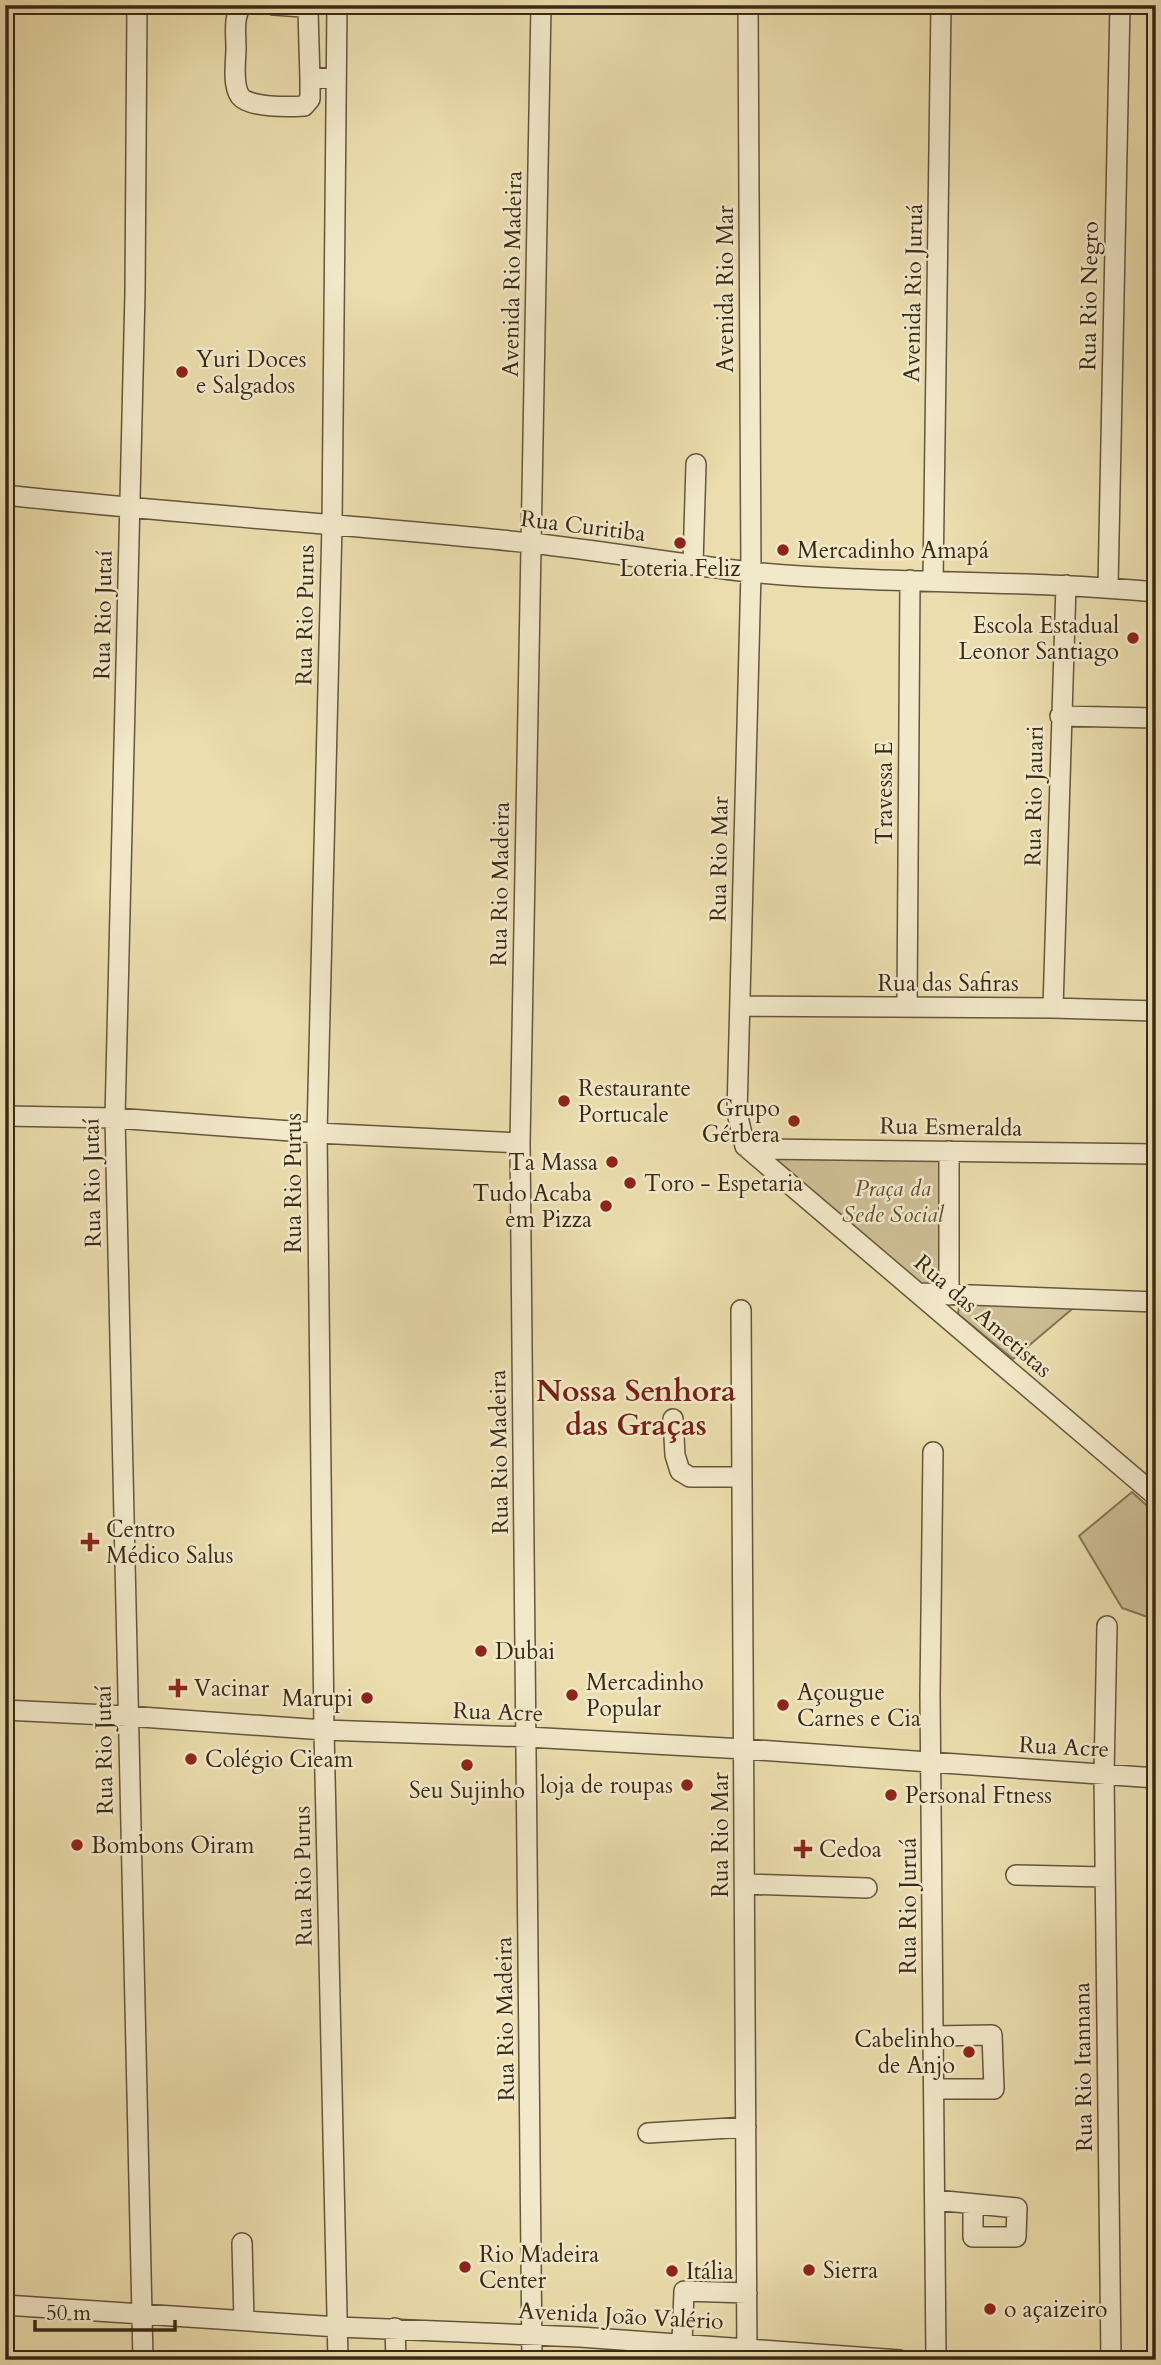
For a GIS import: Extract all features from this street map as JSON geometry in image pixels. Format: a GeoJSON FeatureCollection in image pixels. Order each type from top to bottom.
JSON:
{"type":"FeatureCollection","features":[{"type":"Feature","properties":{"kind":"street","name":"Rua Rio Jutaí"},"geometry":{"type":"LineString","coordinates":[[138,5],[135,293],[115,1118],[144,2360]]}},
{"type":"Feature","properties":{"kind":"street"},"geometry":{"type":"LineString","coordinates":[[242,5],[236,29],[236,85],[241,97],[250,103],[303,106],[310,99],[308,11],[302,7],[274,5]]}},
{"type":"Feature","properties":{"kind":"street","name":"Rua Rio Purus"},"geometry":{"type":"LineString","coordinates":[[337,5],[332,525],[317,1133],[324,1730],[338,2360]]}},
{"type":"Feature","properties":{"kind":"street","name":"Avenida Rio Madeira"},"geometry":{"type":"LineString","coordinates":[[532,543],[541,5]]}},
{"type":"Feature","properties":{"kind":"street","name":"Avenida Rio Mar"},"geometry":{"type":"LineString","coordinates":[[748,5],[751,572]]}},
{"type":"Feature","properties":{"kind":"street","name":"Avenida Rio Juruá"},"geometry":{"type":"LineString","coordinates":[[933,581],[941,5]]}},
{"type":"Feature","properties":{"kind":"street","name":"Rua Rio Negro"},"geometry":{"type":"LineString","coordinates":[[1108,587],[1120,5]]}},
{"type":"Feature","properties":{"kind":"street"},"geometry":{"type":"LineString","coordinates":[[310,79],[336,77]]}},
{"type":"Feature","properties":{"kind":"street"},"geometry":{"type":"LineString","coordinates":[[694,564],[696,464]]}},
{"type":"Feature","properties":{"kind":"street","name":"Rua Curitiba"},"geometry":{"type":"LineString","coordinates":[[5,495],[532,543],[751,572],[1108,587],[1156,592]]}},
{"type":"Feature","properties":{"kind":"street","name":"Rua Rio Madeira"},"geometry":{"type":"LineString","coordinates":[[532,543],[520,1143],[532,2360]]}},
{"type":"Feature","properties":{"kind":"street","name":"Rua Rio Mar"},"geometry":{"type":"LineString","coordinates":[[746,1146],[737,1113],[751,572]]}},
{"type":"Feature","properties":{"kind":"street","name":"Travessa E"},"geometry":{"type":"LineString","coordinates":[[907,1007],[910,580]]}},
{"type":"Feature","properties":{"kind":"street","name":"Rua Rio Jauari"},"geometry":{"type":"LineString","coordinates":[[1053,1008],[1066,585]]}},
{"type":"Feature","properties":{"kind":"street"},"geometry":{"type":"LineString","coordinates":[[1060,716],[1156,718]]}},
{"type":"Feature","properties":{"kind":"street","name":"Rua das Safiras"},"geometry":{"type":"LineString","coordinates":[[740,1006],[1156,1011]]}},
{"type":"Feature","properties":{"kind":"street"},"geometry":{"type":"LineString","coordinates":[[5,1116],[115,1118],[317,1133],[520,1143]]}},
{"type":"Feature","properties":{"kind":"street","name":"Rua Esmeralda"},"geometry":{"type":"LineString","coordinates":[[746,1146],[758,1149],[1156,1154]]}},
{"type":"Feature","properties":{"kind":"street","name":"Rua das Ametistas"},"geometry":{"type":"LineString","coordinates":[[746,1146],[1156,1496]]}},
{"type":"Feature","properties":{"kind":"street"},"geometry":{"type":"LineString","coordinates":[[949,1151],[949,1295]]}},
{"type":"Feature","properties":{"kind":"street"},"geometry":{"type":"LineString","coordinates":[[919,1293],[1156,1302]]}},
{"type":"Feature","properties":{"kind":"street","name":"Rua Rio Mar"},"geometry":{"type":"LineString","coordinates":[[741,1310],[747,2353]]}},
{"type":"Feature","properties":{"kind":"street"},"geometry":{"type":"LineString","coordinates":[[673,1419],[675,1455],[680,1471],[690,1477],[742,1477]]}},
{"type":"Feature","properties":{"kind":"street","name":"Rua Rio Juruá"},"geometry":{"type":"LineString","coordinates":[[933,1452],[936,2360]]}},
{"type":"Feature","properties":{"kind":"street"},"geometry":{"type":"LineString","coordinates":[[1104,1774],[1107,1626]]}},
{"type":"Feature","properties":{"kind":"street","name":"Rua Acre"},"geometry":{"type":"LineString","coordinates":[[5,1710],[324,1730],[527,1737],[744,1749],[1156,1778]]}},
{"type":"Feature","properties":{"kind":"street","name":"Rua Rio Itannana"},"geometry":{"type":"LineString","coordinates":[[1104,1774],[1111,2360]]}},
{"type":"Feature","properties":{"kind":"street"},"geometry":{"type":"LineString","coordinates":[[1016,1875],[1105,1877]]}},
{"type":"Feature","properties":{"kind":"street"},"geometry":{"type":"LineString","coordinates":[[745,1885],[867,1888]]}},
{"type":"Feature","properties":{"kind":"street"},"geometry":{"type":"LineString","coordinates":[[934,2036],[992,2035],[994,2089],[934,2089]]}},
{"type":"Feature","properties":{"kind":"street"},"geometry":{"type":"LineString","coordinates":[[648,2133],[746,2127]]}},
{"type":"Feature","properties":{"kind":"street"},"geometry":{"type":"LineString","coordinates":[[935,2200],[973,2204]]}},
{"type":"Feature","properties":{"kind":"street"},"geometry":{"type":"LineString","coordinates":[[242,2243],[244,2320]]}},
{"type":"Feature","properties":{"kind":"street"},"geometry":{"type":"LineString","coordinates":[[682,2343],[684,2291],[747,2293]]}},
{"type":"Feature","properties":{"kind":"street","name":"Avenida João Valério"},"geometry":{"type":"LineString","coordinates":[[5,2305],[338,2327],[682,2343],[747,2353],[899,2360]]}},
{"type":"Feature","properties":{"kind":"street"},"geometry":{"type":"LineString","coordinates":[[395,2328],[396,2360]]}},
{"type":"Feature","properties":{"kind":"green space","name":"Praça da Sede Social"},"geometry":{"type":"Polygon","coordinates":[[[765,1153],[939,1155],[940,1287],[919,1285],[765,1153]]]}},
{"type":"Feature","properties":{"kind":"green space"},"geometry":{"type":"Polygon","coordinates":[[[965,1303],[1078,1304],[1013,1359],[958,1314],[959,1306],[965,1303]]]}},
{"type":"Feature","properties":{"kind":"green space"},"geometry":{"type":"Polygon","coordinates":[[[1132,1492],[1156,1514],[1156,1620],[1122,1608],[1079,1536],[1132,1492]]]}},
{"type":"Feature","properties":{"kind":"place","name":"Yuri Doces e Salgados"},"geometry":{"type":"Point","coordinates":[182,372]}},
{"type":"Feature","properties":{"kind":"place","name":"Loteria Feliz"},"geometry":{"type":"Point","coordinates":[680,543]}},
{"type":"Feature","properties":{"kind":"place","name":"Mercadinho Amapá"},"geometry":{"type":"Point","coordinates":[783,550]}},
{"type":"Feature","properties":{"kind":"place","name":"Escola Estadual Leonor Santiago"},"geometry":{"type":"Point","coordinates":[1133,638]}},
{"type":"Feature","properties":{"kind":"place","name":"Restaurante Portucale"},"geometry":{"type":"Point","coordinates":[564,1101]}},
{"type":"Feature","properties":{"kind":"place","name":"Grupo Gérbera"},"geometry":{"type":"Point","coordinates":[794,1121]}},
{"type":"Feature","properties":{"kind":"place","name":"Ta Massa"},"geometry":{"type":"Point","coordinates":[612,1162]}},
{"type":"Feature","properties":{"kind":"place","name":"Toro - Espetaria"},"geometry":{"type":"Point","coordinates":[630,1183]}},
{"type":"Feature","properties":{"kind":"place","name":"Tudo Acaba em Pizza"},"geometry":{"type":"Point","coordinates":[606,1206]}},
{"type":"Feature","properties":{"kind":"place","name":"Centro Médico Salus"},"geometry":{"type":"Point","coordinates":[90,1542]}},
{"type":"Feature","properties":{"kind":"place","name":"Dubai"},"geometry":{"type":"Point","coordinates":[481,1651]}},
{"type":"Feature","properties":{"kind":"place","name":"Vacinar"},"geometry":{"type":"Point","coordinates":[178,1688]}},
{"type":"Feature","properties":{"kind":"place","name":"Mercadinho Popular"},"geometry":{"type":"Point","coordinates":[572,1695]}},
{"type":"Feature","properties":{"kind":"place","name":"Marupi"},"geometry":{"type":"Point","coordinates":[367,1698]}},
{"type":"Feature","properties":{"kind":"place","name":"Açougue Carnes e Cia"},"geometry":{"type":"Point","coordinates":[783,1705]}},
{"type":"Feature","properties":{"kind":"place","name":"Colégio Cieam"},"geometry":{"type":"Point","coordinates":[191,1759]}},
{"type":"Feature","properties":{"kind":"place","name":"Seu Sujinho"},"geometry":{"type":"Point","coordinates":[467,1765]}},
{"type":"Feature","properties":{"kind":"place","name":"loja de roupas"},"geometry":{"type":"Point","coordinates":[687,1785]}},
{"type":"Feature","properties":{"kind":"place","name":"Personal Ftness"},"geometry":{"type":"Point","coordinates":[891,1795]}},
{"type":"Feature","properties":{"kind":"place","name":"Bombons Oiram"},"geometry":{"type":"Point","coordinates":[77,1845]}},
{"type":"Feature","properties":{"kind":"place","name":"Cedoa"},"geometry":{"type":"Point","coordinates":[803,1849]}},
{"type":"Feature","properties":{"kind":"place","name":"Cabelinho de Anjo"},"geometry":{"type":"Point","coordinates":[969,2052]}},
{"type":"Feature","properties":{"kind":"place","name":"Rio Madeira Center"},"geometry":{"type":"Point","coordinates":[465,2267]}},
{"type":"Feature","properties":{"kind":"place","name":"Sierra"},"geometry":{"type":"Point","coordinates":[809,2270]}},
{"type":"Feature","properties":{"kind":"place","name":"Itália"},"geometry":{"type":"Point","coordinates":[672,2271]}},
{"type":"Feature","properties":{"kind":"place","name":"o açaizeiro"},"geometry":{"type":"Point","coordinates":[990,2309]}},
{"type":"Feature","properties":{"kind":"district","name":"Nossa Senhora das Graças"},"geometry":{"type":"Point","coordinates":[636,1408]}}]}
